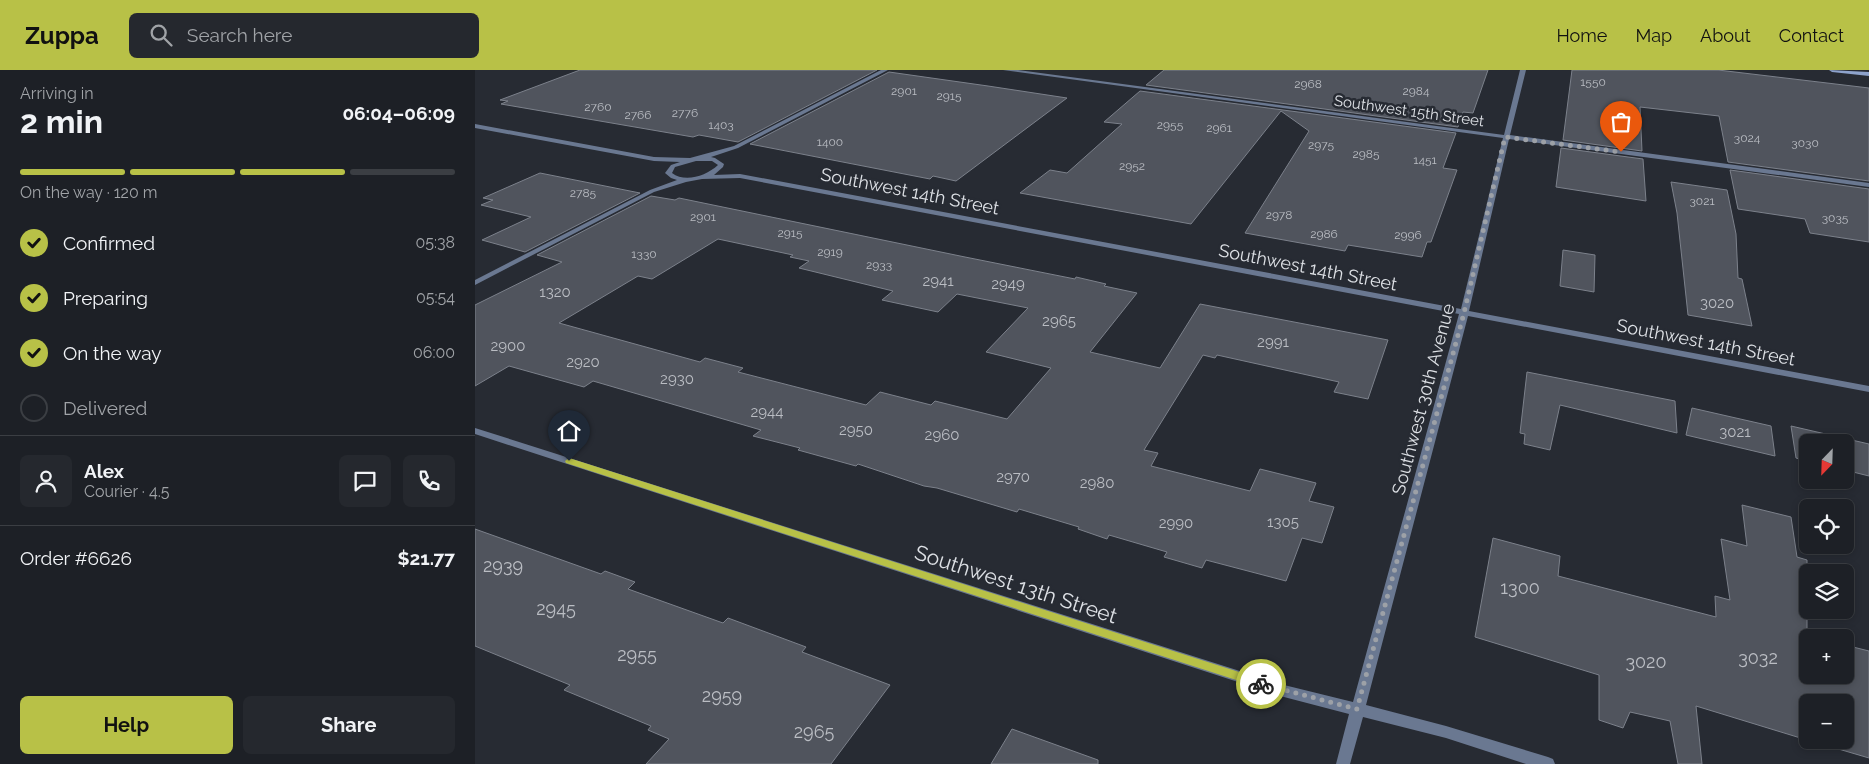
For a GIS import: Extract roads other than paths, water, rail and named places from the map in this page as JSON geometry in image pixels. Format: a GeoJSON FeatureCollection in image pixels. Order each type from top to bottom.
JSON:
{"type":"FeatureCollection","features":[{"type":"Feature","properties":{"kind":"street"},"geometry":{"type":"LineString","coordinates":[[475,126],[655,160],[689,160],[737,147],[885,70]]}},
{"type":"Feature","properties":{"kind":"street","name":"Southwest 15th Street"},"geometry":{"type":"LineString","coordinates":[[1006,70],[1869,185]]}},
{"type":"Feature","properties":{"kind":"street","name":"Southwest 30th Avenue"},"geometry":{"type":"LineString","coordinates":[[1343,764],[1464,313],[1505,137],[1523,70]]}},
{"type":"Feature","properties":{"kind":"street"},"geometry":{"type":"LineString","coordinates":[[1832,70],[1869,74]]}},
{"type":"Feature","properties":{"kind":"street"},"geometry":{"type":"LineString","coordinates":[[702,177],[718,170],[721,164],[737,147]]}},
{"type":"Feature","properties":{"kind":"street","name":"Southwest 14th Street"},"geometry":{"type":"LineString","coordinates":[[701,158],[713,159],[740,176]]}},
{"type":"Feature","properties":{"kind":"street"},"geometry":{"type":"LineString","coordinates":[[655,160],[657,164],[669,172],[687,179]]}},
{"type":"Feature","properties":{"kind":"street"},"geometry":{"type":"LineString","coordinates":[[652,191],[669,172],[689,160]]}},
{"type":"Feature","properties":{"kind":"street","name":"Southwest 14th Street"},"geometry":{"type":"LineString","coordinates":[[687,179],[740,176],[1869,389]]}},
{"type":"Feature","properties":{"kind":"street"},"geometry":{"type":"LineString","coordinates":[[475,283],[652,191],[687,179]]}},
{"type":"Feature","properties":{"kind":"street","name":"Southwest 13th Street"},"geometry":{"type":"LineString","coordinates":[[475,431],[1284,691],[1446,732],[1547,764]]}}]}
